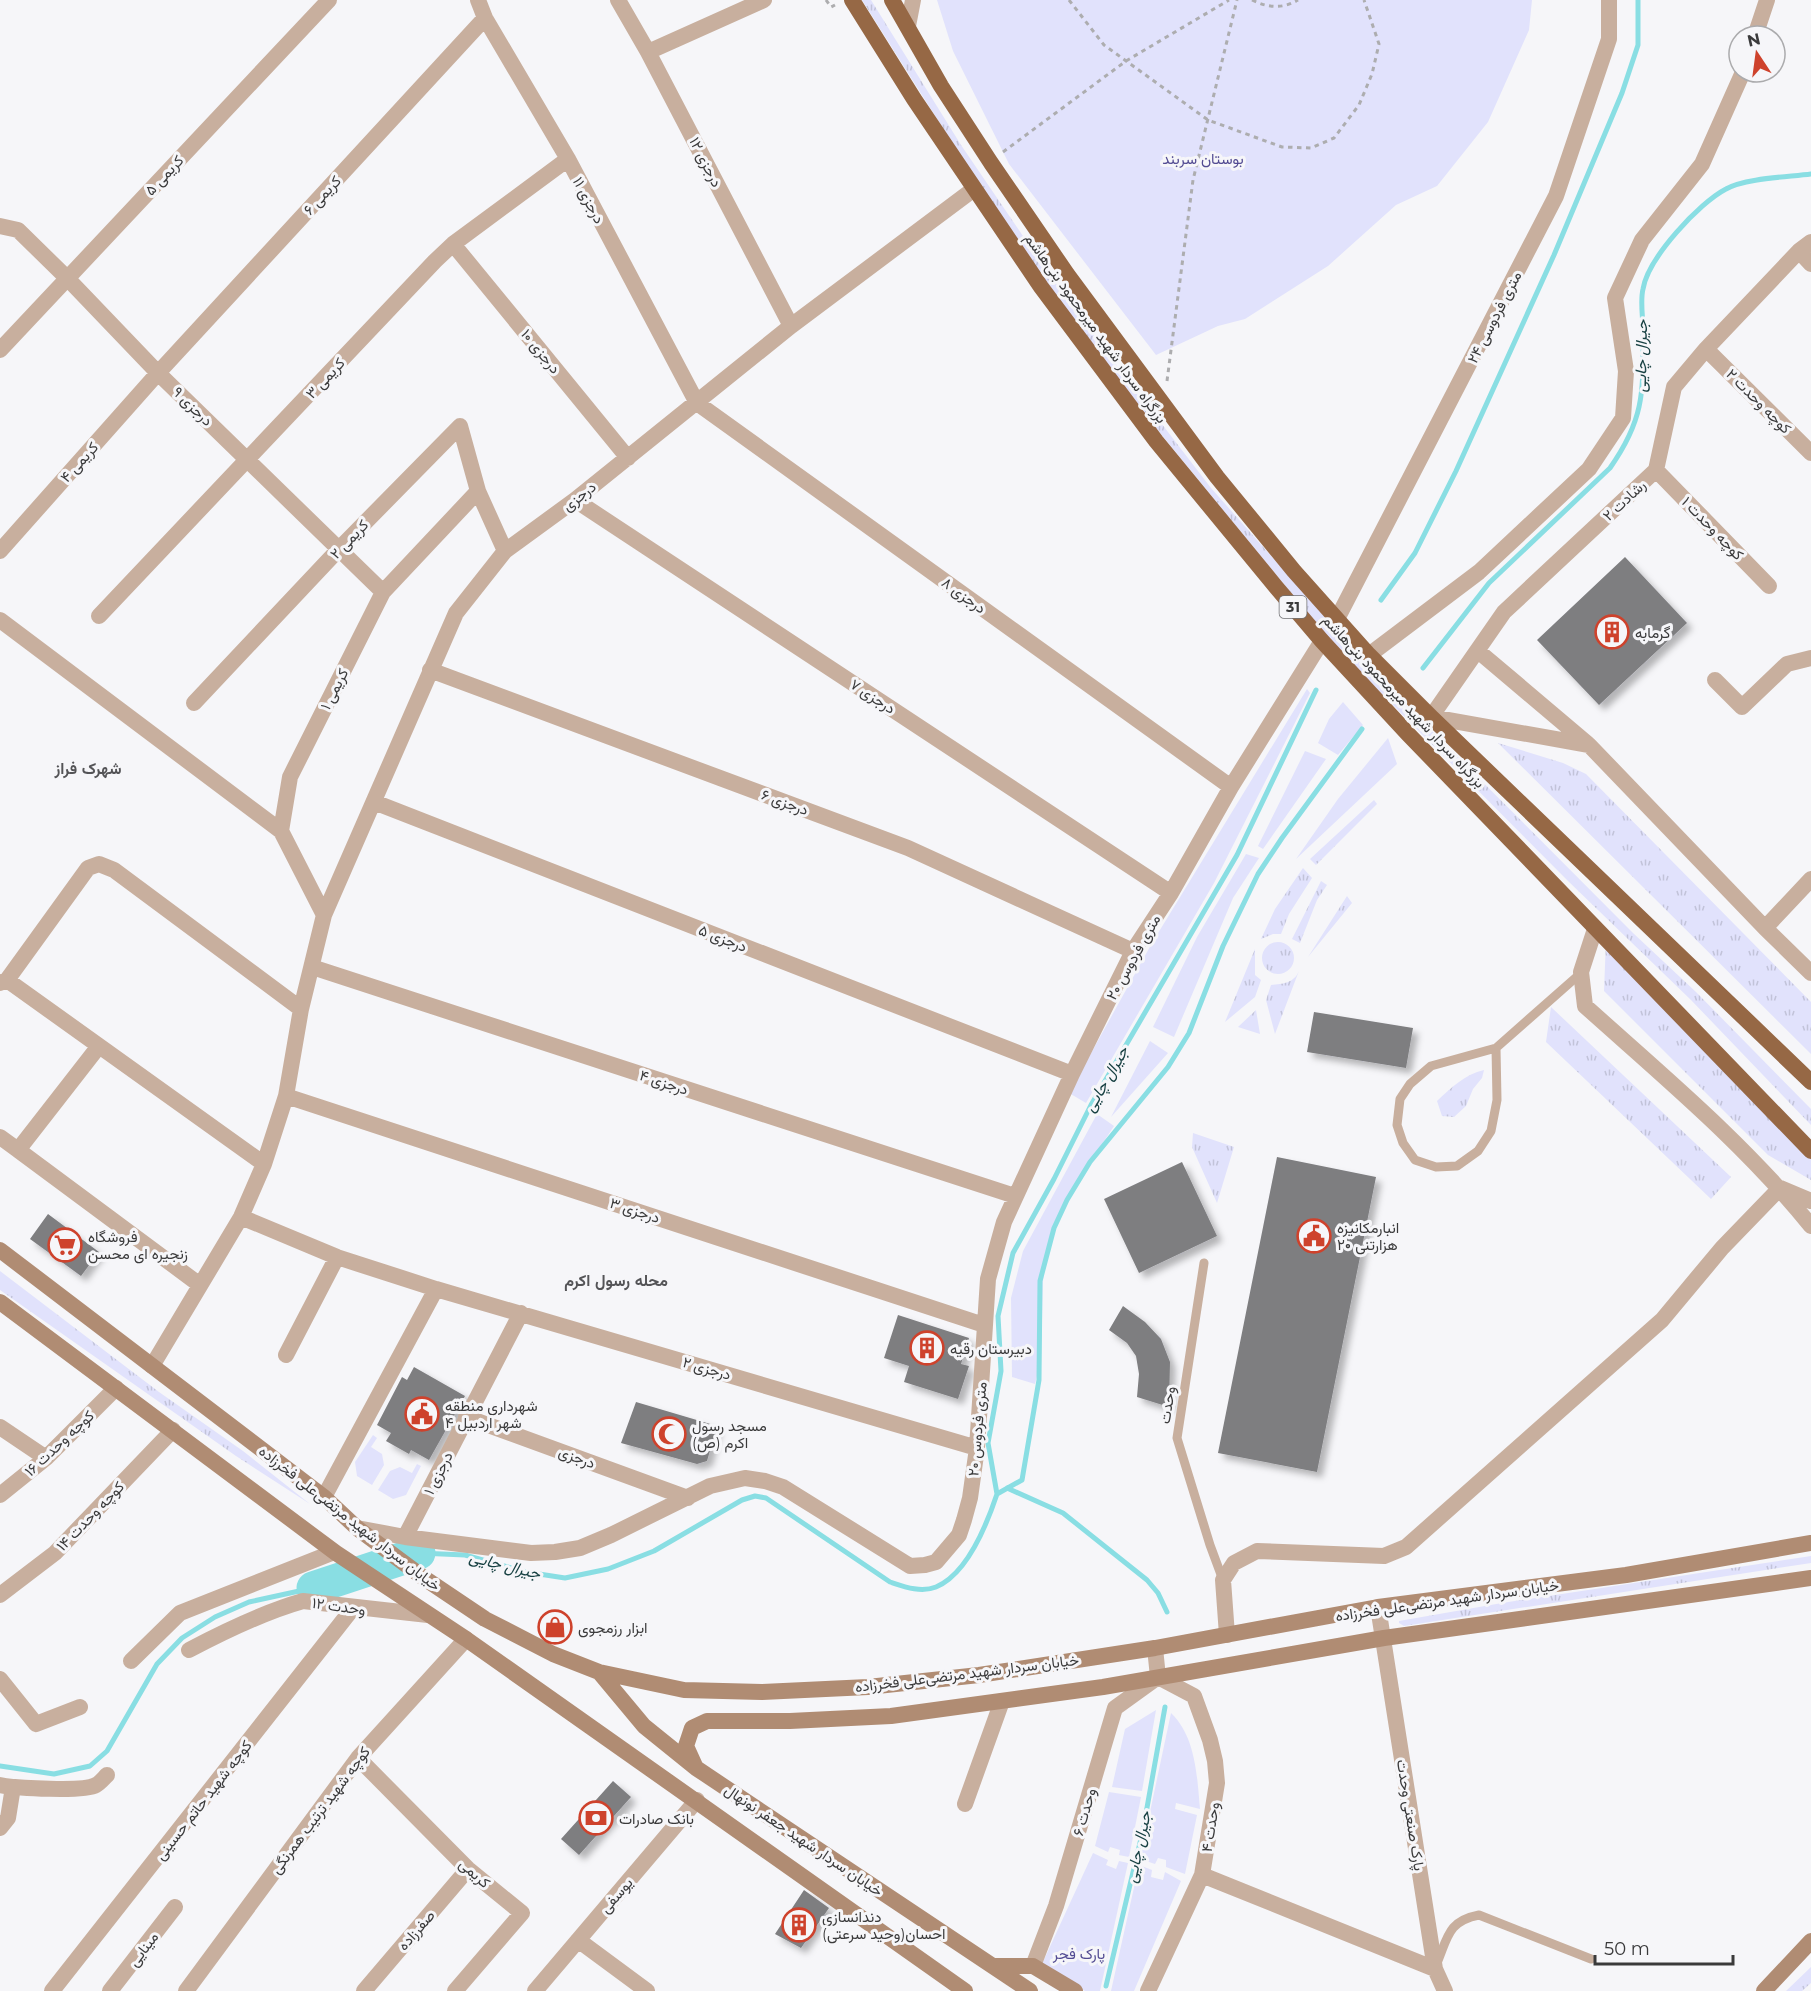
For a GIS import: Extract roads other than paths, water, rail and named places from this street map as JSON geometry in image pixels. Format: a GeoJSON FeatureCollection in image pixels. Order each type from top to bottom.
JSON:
{"type":"FeatureCollection","features":[{"type":"Feature","properties":{"kind":"highway","name":"بزرگراه سردار شهید میرمحمود بنی‌هاشم"},"geometry":{"type":"LineString","coordinates":[[852,0],[914,99],[1041,287],[1156,441],[1322,641],[1594,929],[1811,1151]]}},
{"type":"Feature","properties":{"kind":"highway","name":"بزرگراه سردار شهید میرمحمود بنی‌هاشم"},"geometry":{"type":"LineString","coordinates":[[892,0],[941,86],[1067,274],[1217,477],[1294,571],[1369,655],[1431,717],[1811,1082]]}},
{"type":"Feature","properties":{"kind":"main road","name":"خیابان سردار شهید مرتضی‌علی فخرزاده"},"geometry":{"type":"LineString","coordinates":[[0,1250],[324,1497],[358,1528],[424,1578],[485,1619],[553,1654],[598,1672],[684,1690],[762,1692],[868,1688],[979,1675],[1155,1648],[1378,1607],[1626,1575],[1811,1543]]}},
{"type":"Feature","properties":{"kind":"main road","name":"خیابان سردار شهید مرتضی‌علی فخرزاده"},"geometry":{"type":"LineString","coordinates":[[0,1302],[335,1552],[549,1697]]}},
{"type":"Feature","properties":{"kind":"main road","name":"خیابان سردار شهید مرتضی‌علی فخرزاده"},"geometry":{"type":"LineString","coordinates":[[696,1768],[686,1746],[692,1728],[707,1721],[790,1721],[891,1716],[1103,1687],[1384,1638],[1811,1578]]}},
{"type":"Feature","properties":{"kind":"main road","name":"خیابان سردار شهید جعفر نونهال"},"geometry":{"type":"LineString","coordinates":[[598,1672],[644,1726],[696,1768],[1028,1990]]}},
{"type":"Feature","properties":{"kind":"main road","name":"خیابان سردار شهید جعفر نونهال"},"geometry":{"type":"LineString","coordinates":[[549,1697],[965,1991]]}},
{"type":"Feature","properties":{"kind":"main road"},"geometry":{"type":"LineString","coordinates":[[1764,1991],[1811,1941]]}},
{"type":"Feature","properties":{"kind":"main road"},"geometry":{"type":"LineString","coordinates":[[993,1966],[1033,1966],[1075,1991]]}},
{"type":"Feature","properties":{"kind":"street","name":"کریمی ۵"},"geometry":{"type":"LineString","coordinates":[[0,350],[329,0]]}},
{"type":"Feature","properties":{"kind":"street","name":"درجزی ۱۱"},"geometry":{"type":"LineString","coordinates":[[478,0],[485,18],[568,159],[697,404]]}},
{"type":"Feature","properties":{"kind":"street","name":"درجزی ۱۲"},"geometry":{"type":"LineString","coordinates":[[618,0],[648,52],[791,326]]}},
{"type":"Feature","properties":{"kind":"street"},"geometry":{"type":"LineString","coordinates":[[648,52],[764,0]]}},
{"type":"Feature","properties":{"kind":"street"},"geometry":{"type":"LineString","coordinates":[[908,26],[913,0]]}},
{"type":"Feature","properties":{"kind":"street","name":"۲۴ متری فردوسی"},"geometry":{"type":"LineString","coordinates":[[1337,619],[1556,196],[1609,39],[1609,0]]}},
{"type":"Feature","properties":{"kind":"street"},"geometry":{"type":"LineString","coordinates":[[1759,24],[1767,0]]}},
{"type":"Feature","properties":{"kind":"street","name":"کریمی ۶"},"geometry":{"type":"LineString","coordinates":[[158,373],[485,18]]}},
{"type":"Feature","properties":{"kind":"street"},"geometry":{"type":"LineString","coordinates":[[1369,655],[1479,572],[1589,470],[1623,418],[1626,371],[1615,298],[1642,240],[1702,164],[1738,84]]}},
{"type":"Feature","properties":{"kind":"street","name":"کریمی ۳"},"geometry":{"type":"LineString","coordinates":[[99,616],[453,244],[568,159]]}},
{"type":"Feature","properties":{"kind":"street","name":"درجزی"},"geometry":{"type":"LineString","coordinates":[[152,1366],[242,1217],[264,1164],[286,1096],[301,1009],[324,915],[456,613],[505,551],[575,500],[791,326],[974,189]]}},
{"type":"Feature","properties":{"kind":"street","name":"درجزی ۹"},"geometry":{"type":"LineString","coordinates":[[0,226],[18,230],[158,373],[383,592]]}},
{"type":"Feature","properties":{"kind":"street","name":"درجزی ۱۰"},"geometry":{"type":"LineString","coordinates":[[453,244],[628,458]]}},
{"type":"Feature","properties":{"kind":"street"},"geometry":{"type":"LineString","coordinates":[[1805,247],[1811,264]]}},
{"type":"Feature","properties":{"kind":"street","name":"رشادت ۲"},"geometry":{"type":"LineString","coordinates":[[1431,717],[1504,612],[1656,470],[1674,387],[1706,349],[1805,247]]}},
{"type":"Feature","properties":{"kind":"street","name":"کوچه وحدت ۲"},"geometry":{"type":"LineString","coordinates":[[1706,349],[1811,453]]}},
{"type":"Feature","properties":{"kind":"street","name":"کریمی ۴"},"geometry":{"type":"LineString","coordinates":[[0,551],[158,373]]}},
{"type":"Feature","properties":{"kind":"street","name":"درجزی ۸"},"geometry":{"type":"LineString","coordinates":[[697,404],[1231,787]]}},
{"type":"Feature","properties":{"kind":"street","name":"کریمی ۲"},"geometry":{"type":"LineString","coordinates":[[194,703],[339,549],[460,426],[478,491]]}},
{"type":"Feature","properties":{"kind":"street","name":"کوچه وحدت ۱"},"geometry":{"type":"LineString","coordinates":[[1656,470],[1769,586]]}},
{"type":"Feature","properties":{"kind":"street"},"geometry":{"type":"LineString","coordinates":[[478,491],[505,551]]}},
{"type":"Feature","properties":{"kind":"street","name":"کریمی ۱"},"geometry":{"type":"LineString","coordinates":[[281,831],[290,777],[383,592],[478,491]]}},
{"type":"Feature","properties":{"kind":"street","name":"درجزی ۷"},"geometry":{"type":"LineString","coordinates":[[575,500],[1171,893]]}},
{"type":"Feature","properties":{"kind":"street"},"geometry":{"type":"LineString","coordinates":[[0,620],[281,831],[324,915]]}},
{"type":"Feature","properties":{"kind":"street","name":"۲۰ متری فردوس"},"geometry":{"type":"LineString","coordinates":[[358,1528],[405,1537],[531,1553],[555,1552],[580,1548],[710,1486],[745,1478],[765,1480],[783,1487],[910,1566],[936,1562],[959,1535],[970,1497],[977,1448],[988,1279],[994,1250],[1004,1222],[1072,1074],[1133,951],[1171,893],[1231,787],[1322,641]]}},
{"type":"Feature","properties":{"kind":"street"},"geometry":{"type":"LineString","coordinates":[[1478,651],[1589,745],[1811,973]]}},
{"type":"Feature","properties":{"kind":"street"},"geometry":{"type":"LineString","coordinates":[[1715,680],[1742,707],[1787,664],[1811,658]]}},
{"type":"Feature","properties":{"kind":"street","name":"درجزی ۶"},"geometry":{"type":"LineString","coordinates":[[430,670],[908,848],[1133,951]]}},
{"type":"Feature","properties":{"kind":"street"},"geometry":{"type":"LineString","coordinates":[[1431,717],[1589,745]]}},
{"type":"Feature","properties":{"kind":"street","name":"درجزی ۵"},"geometry":{"type":"LineString","coordinates":[[374,802],[1072,1074]]}},
{"type":"Feature","properties":{"kind":"street"},"geometry":{"type":"LineString","coordinates":[[264,1164],[99,1046],[3,981],[88,868],[99,864],[114,870],[301,1009]]}},
{"type":"Feature","properties":{"kind":"street"},"geometry":{"type":"LineString","coordinates":[[1765,928],[1811,879]]}},
{"type":"Feature","properties":{"kind":"street"},"geometry":{"type":"LineString","coordinates":[[1594,929],[1581,972],[1585,1006],[1704,1113],[1780,1188],[1811,1226]]}},
{"type":"Feature","properties":{"kind":"street","name":"درجزی ۴"},"geometry":{"type":"LineString","coordinates":[[312,967],[1015,1196]]}},
{"type":"Feature","properties":{"kind":"street"},"geometry":{"type":"LineString","coordinates":[[18,1150],[99,1046]]}},
{"type":"Feature","properties":{"kind":"street","name":"درجزی ۳"},"geometry":{"type":"LineString","coordinates":[[286,1096],[984,1324]]}},
{"type":"Feature","properties":{"kind":"street"},"geometry":{"type":"LineString","coordinates":[[0,1137],[200,1286]]}},
{"type":"Feature","properties":{"kind":"street"},"geometry":{"type":"LineString","coordinates":[[1780,1188],[1811,1201]]}},
{"type":"Feature","properties":{"kind":"street"},"geometry":{"type":"LineString","coordinates":[[1227,1635],[1223,1580],[1234,1563],[1257,1551],[1384,1556],[1406,1547],[1662,1320],[1722,1248],[1780,1188]]}},
{"type":"Feature","properties":{"kind":"street","name":"درجزی ۲"},"geometry":{"type":"LineString","coordinates":[[242,1217],[337,1257],[436,1289],[977,1448]]}},
{"type":"Feature","properties":{"kind":"street"},"geometry":{"type":"LineString","coordinates":[[286,1355],[337,1257]]}},
{"type":"Feature","properties":{"kind":"street"},"geometry":{"type":"LineString","coordinates":[[324,1497],[436,1289]]}},
{"type":"Feature","properties":{"kind":"street","name":"درجزی ۱"},"geometry":{"type":"LineString","coordinates":[[405,1537],[521,1313]]}},
{"type":"Feature","properties":{"kind":"street","name":"کوچه وحدت ۱۶"},"geometry":{"type":"LineString","coordinates":[[0,1496],[46,1458],[116,1388]]}},
{"type":"Feature","properties":{"kind":"street","name":"درجزی"},"geometry":{"type":"LineString","coordinates":[[466,1417],[688,1498]]}},
{"type":"Feature","properties":{"kind":"street"},"geometry":{"type":"LineString","coordinates":[[0,1427],[46,1458]]}},
{"type":"Feature","properties":{"kind":"street","name":"کوچه وحدت ۱۴"},"geometry":{"type":"LineString","coordinates":[[0,1596],[55,1553],[173,1431]]}},
{"type":"Feature","properties":{"kind":"street"},"geometry":{"type":"LineString","coordinates":[[131,1661],[180,1613],[335,1552]]}},
{"type":"Feature","properties":{"kind":"street","name":"وحدت ۱۲"},"geometry":{"type":"LineString","coordinates":[[189,1650],[256,1619],[303,1601],[353,1608],[424,1613]]}},
{"type":"Feature","properties":{"kind":"street","name":"پارک صنعتی وحدت"},"geometry":{"type":"LineString","coordinates":[[1378,1607],[1435,1969],[1445,1991]]}},
{"type":"Feature","properties":{"kind":"street","name":"کوچه شهید حاتم حسینی"},"geometry":{"type":"LineString","coordinates":[[52,1991],[353,1608]]}},
{"type":"Feature","properties":{"kind":"street","name":"کوچه شهید ترتیب همرنگی"},"geometry":{"type":"LineString","coordinates":[[186,1991],[358,1758],[466,1639]]}},
{"type":"Feature","properties":{"kind":"street"},"geometry":{"type":"LineString","coordinates":[[1155,1648],[1158,1677]]}},
{"type":"Feature","properties":{"kind":"street","name":"وحدت ۴"},"geometry":{"type":"LineString","coordinates":[[1148,1991],[1202,1875],[1217,1783],[1210,1740],[1194,1696],[1158,1677]]}},
{"type":"Feature","properties":{"kind":"street","name":"وحدت ۶"},"geometry":{"type":"LineString","coordinates":[[1033,1966],[1056,1906],[1115,1708],[1158,1677]]}},
{"type":"Feature","properties":{"kind":"street"},"geometry":{"type":"LineString","coordinates":[[0,1678],[36,1724],[80,1707]]}},
{"type":"Feature","properties":{"kind":"street"},"geometry":{"type":"LineString","coordinates":[[965,1804],[1002,1701]]}},
{"type":"Feature","properties":{"kind":"street","name":"کریمی"},"geometry":{"type":"LineString","coordinates":[[358,1758],[468,1869],[522,1913],[455,1991]]}},
{"type":"Feature","properties":{"kind":"street"},"geometry":{"type":"LineString","coordinates":[[0,1828],[8,1818],[6,1786],[77,1788],[95,1786],[107,1775]]}},
{"type":"Feature","properties":{"kind":"street","name":"یوسفی"},"geometry":{"type":"LineString","coordinates":[[535,1991],[697,1800]]}},
{"type":"Feature","properties":{"kind":"street","name":"صفرزاده"},"geometry":{"type":"LineString","coordinates":[[364,1991],[468,1869]]}},
{"type":"Feature","properties":{"kind":"street"},"geometry":{"type":"LineString","coordinates":[[1202,1875],[1435,1969]]}},
{"type":"Feature","properties":{"kind":"street","name":"مینایی"},"geometry":{"type":"LineString","coordinates":[[111,1991],[175,1907]]}},
{"type":"Feature","properties":{"kind":"street"},"geometry":{"type":"LineString","coordinates":[[578,1940],[647,1991]]}},
{"type":"Feature","properties":{"kind":"lane"},"geometry":{"type":"LineString","coordinates":[[1496,1048],[1497,1100],[1491,1131],[1478,1151],[1457,1166],[1436,1167],[1415,1160],[1403,1143],[1396,1125],[1400,1099],[1410,1084],[1431,1066],[1496,1048],[1581,972]]}},
{"type":"Feature","properties":{"kind":"lane","name":"وحدت"},"geometry":{"type":"LineString","coordinates":[[1204,1263],[1177,1438],[1223,1580]]}},
{"type":"Feature","properties":{"kind":"lane"},"geometry":{"type":"LineString","coordinates":[[1435,1969],[1450,1930],[1463,1918],[1479,1915],[1591,1959]]}},
{"type":"Feature","properties":{"kind":"waterway","name":"جیرال چایی"},"geometry":{"type":"LineString","coordinates":[[1381,600],[1415,553],[1456,471],[1554,255],[1622,93],[1638,45],[1638,0]]}},
{"type":"Feature","properties":{"kind":"waterway","name":"جیرال چایی"},"geometry":{"type":"LineString","coordinates":[[1423,668],[1489,583],[1610,468],[1622,450],[1640,402],[1643,369],[1643,289],[1647,276],[1664,247],[1702,206],[1734,185],[1755,180],[1811,174]]}},
{"type":"Feature","properties":{"kind":"waterway","name":"جیرال چایی"},"geometry":{"type":"LineString","coordinates":[[997,1494],[988,1443],[1001,1371],[998,1316],[1013,1253],[1091,1105],[1237,855],[1316,690]]}},
{"type":"Feature","properties":{"kind":"waterway","name":"جیرال چایی"},"geometry":{"type":"LineString","coordinates":[[419,1553],[465,1555],[526,1572],[565,1578],[608,1569],[654,1551],[742,1500],[755,1496],[766,1498],[890,1582],[913,1589],[930,1589],[947,1581],[966,1560],[974,1547],[997,1494],[1022,1480],[1039,1380],[1040,1281],[1054,1228],[1067,1200],[1090,1162],[1168,1067],[1189,1033],[1223,946],[1258,874],[1362,729]]}},
{"type":"Feature","properties":{"kind":"waterway","name":"جیرال چایی"},"geometry":{"type":"LineString","coordinates":[[1007,1488],[1063,1513],[1147,1580],[1158,1593],[1167,1612]]}},
{"type":"Feature","properties":{"kind":"waterway","name":"جیرال چایی"},"geometry":{"type":"LineString","coordinates":[[313,1588],[419,1553]]}},
{"type":"Feature","properties":{"kind":"waterway","name":"جیرال چایی"},"geometry":{"type":"LineString","coordinates":[[0,1766],[54,1774],[90,1766],[107,1751],[157,1664],[182,1638],[215,1617],[249,1602],[313,1588]]}},
{"type":"Feature","properties":{"kind":"waterway","name":"جیرال چایی"},"geometry":{"type":"LineString","coordinates":[[1106,1986],[1143,1830],[1165,1707]]}},
{"type":"Feature","properties":{"kind":"place","name":"گرمابه"},"geometry":{"type":"Point","coordinates":[1612,632]}},
{"type":"Feature","properties":{"kind":"place","name":"انبارمکانیزه ۲۰ هزارتنی"},"geometry":{"type":"Point","coordinates":[1314,1236]}},
{"type":"Feature","properties":{"kind":"place","name":"فروشگاه زنجیره ای محسن"},"geometry":{"type":"Point","coordinates":[65,1245]}},
{"type":"Feature","properties":{"kind":"place","name":"دبیرستان رقیه"},"geometry":{"type":"Point","coordinates":[927,1348]}},
{"type":"Feature","properties":{"kind":"place","name":"شهرداری منطقه ۴ شهر اردبیل"},"geometry":{"type":"Point","coordinates":[422,1414]}},
{"type":"Feature","properties":{"kind":"place","name":"مسجد رسول اکرم (ص)"},"geometry":{"type":"Point","coordinates":[669,1434]}},
{"type":"Feature","properties":{"kind":"place","name":"ابزار رزمجوی"},"geometry":{"type":"Point","coordinates":[555,1627]}},
{"type":"Feature","properties":{"kind":"place","name":"بانک صادرات"},"geometry":{"type":"Point","coordinates":[596,1818]}},
{"type":"Feature","properties":{"kind":"place","name":"دندانسازی احسان(وحید سرعتی)"},"geometry":{"type":"Point","coordinates":[799,1925]}},
{"type":"Feature","properties":{"kind":"district","name":"شهرک فراز"},"geometry":{"type":"Point","coordinates":[88,768]}},
{"type":"Feature","properties":{"kind":"district","name":"محله رسول اکرم"},"geometry":{"type":"Point","coordinates":[616,1280]}},
{"type":"Feature","properties":{"kind":"park label","name":"بوستان سربند"},"geometry":{"type":"Point","coordinates":[1203,158]}},
{"type":"Feature","properties":{"kind":"park label","name":"پارک فجر"},"geometry":{"type":"Point","coordinates":[1079,1953]}}]}
